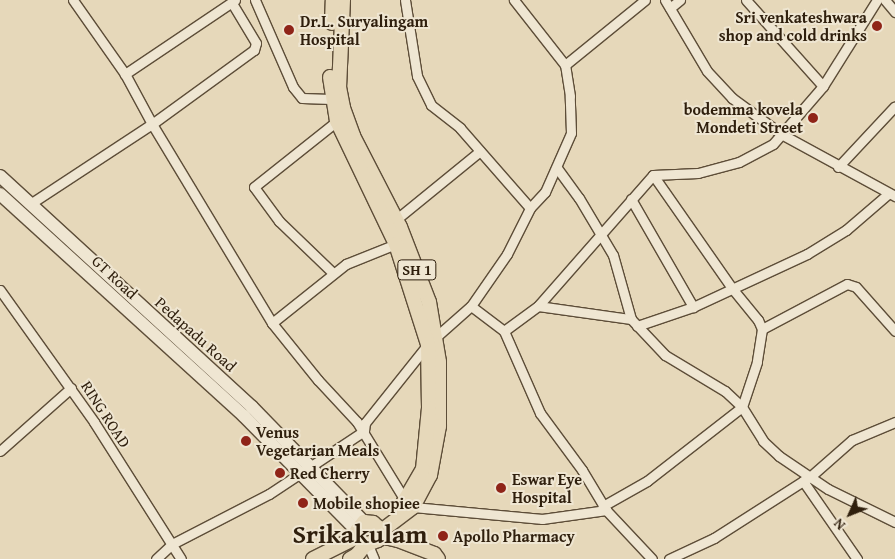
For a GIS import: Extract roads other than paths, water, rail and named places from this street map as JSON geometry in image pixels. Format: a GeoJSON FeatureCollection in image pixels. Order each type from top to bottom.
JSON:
{"type":"FeatureCollection","features":[{"type":"Feature","properties":{"kind":"main road","name":"SH 1"},"geometry":{"type":"LineString","coordinates":[[333,0],[331,99],[337,121],[392,223],[396,244],[432,340]]}},
{"type":"Feature","properties":{"kind":"main road","name":"SH 1"},"geometry":{"type":"LineString","coordinates":[[313,559],[369,535],[409,504],[428,482],[438,440],[429,302],[353,136],[343,108],[339,87],[342,0]]}},
{"type":"Feature","properties":{"kind":"main road","name":"Pedapadu Road"},"geometry":{"type":"LineString","coordinates":[[0,176],[252,407],[311,466],[369,535]]}},
{"type":"Feature","properties":{"kind":"main road","name":"GT Road"},"geometry":{"type":"LineString","coordinates":[[0,194],[237,409],[299,473],[369,535]]}},
{"type":"Feature","properties":{"kind":"main road","name":"SH 1"},"geometry":{"type":"LineString","coordinates":[[350,559],[357,555],[369,535]]}},
{"type":"Feature","properties":{"kind":"main road"},"geometry":{"type":"LineString","coordinates":[[369,535],[424,559]]}},
{"type":"Feature","properties":{"kind":"main road"},"geometry":{"type":"LineString","coordinates":[[369,535],[398,540],[434,554],[438,559]]}},
{"type":"Feature","properties":{"kind":"street"},"geometry":{"type":"LineString","coordinates":[[73,0],[125,74],[152,124],[272,323],[364,431],[409,504],[542,519],[605,508],[647,481],[742,407],[757,362],[762,329],[754,313],[731,287],[653,175]]}},
{"type":"Feature","properties":{"kind":"street"},"geometry":{"type":"LineString","coordinates":[[255,0],[302,98],[314,100],[331,99]]}},
{"type":"Feature","properties":{"kind":"street"},"geometry":{"type":"LineString","coordinates":[[405,0],[417,76],[431,106],[460,128],[530,208]]}},
{"type":"Feature","properties":{"kind":"street"},"geometry":{"type":"LineString","coordinates":[[156,559],[172,544],[269,494],[364,431],[365,423],[432,340],[471,306],[507,254],[530,208],[545,192],[571,133],[565,65],[514,0]]}},
{"type":"Feature","properties":{"kind":"street"},"geometry":{"type":"LineString","coordinates":[[565,65],[645,0]]}},
{"type":"Feature","properties":{"kind":"street"},"geometry":{"type":"LineString","coordinates":[[538,306],[634,323],[693,307],[731,287],[813,250],[846,230],[892,195],[782,135],[732,98],[707,72],[668,4],[680,0]]}},
{"type":"Feature","properties":{"kind":"street"},"geometry":{"type":"LineString","coordinates":[[746,0],[823,86]]}},
{"type":"Feature","properties":{"kind":"street"},"geometry":{"type":"LineString","coordinates":[[504,332],[538,306],[653,175],[698,174],[739,162],[761,153],[782,135],[823,86],[876,0]]}},
{"type":"Feature","properties":{"kind":"street"},"geometry":{"type":"LineString","coordinates":[[885,0],[895,12]]}},
{"type":"Feature","properties":{"kind":"street"},"geometry":{"type":"LineString","coordinates":[[30,204],[152,124],[254,50],[256,43],[234,2],[125,74]]}},
{"type":"Feature","properties":{"kind":"street"},"geometry":{"type":"LineString","coordinates":[[838,167],[895,106]]}},
{"type":"Feature","properties":{"kind":"street"},"geometry":{"type":"LineString","coordinates":[[333,273],[279,222],[254,187],[337,121]]}},
{"type":"Feature","properties":{"kind":"street"},"geometry":{"type":"LineString","coordinates":[[392,223],[480,150]]}},
{"type":"Feature","properties":{"kind":"street"},"geometry":{"type":"LineString","coordinates":[[557,168],[579,198],[618,268],[634,323],[665,355],[725,391],[742,407],[763,440],[807,479],[895,522]]}},
{"type":"Feature","properties":{"kind":"street"},"geometry":{"type":"LineString","coordinates":[[631,199],[693,307]]}},
{"type":"Feature","properties":{"kind":"street"},"geometry":{"type":"LineString","coordinates":[[272,323],[333,273],[396,244]]}},
{"type":"Feature","properties":{"kind":"street"},"geometry":{"type":"LineString","coordinates":[[762,329],[847,284],[856,287],[895,331]]}},
{"type":"Feature","properties":{"kind":"street","name":"RING ROAD"},"geometry":{"type":"LineString","coordinates":[[0,290],[70,388],[181,559]]}},
{"type":"Feature","properties":{"kind":"street"},"geometry":{"type":"LineString","coordinates":[[471,306],[504,332],[540,413],[582,470],[605,508],[652,559]]}},
{"type":"Feature","properties":{"kind":"street"},"geometry":{"type":"LineString","coordinates":[[0,451],[70,388]]}},
{"type":"Feature","properties":{"kind":"street"},"geometry":{"type":"LineString","coordinates":[[669,559],[714,538],[807,479],[843,446],[895,422]]}},
{"type":"Feature","properties":{"kind":"street"},"geometry":{"type":"LineString","coordinates":[[807,479],[858,559]]}},
{"type":"Feature","properties":{"kind":"street"},"geometry":{"type":"LineString","coordinates":[[369,535],[374,559]]}},
{"type":"Feature","properties":{"kind":"place","name":"Sri venkateshwara shop and cold drinks"},"geometry":{"type":"Point","coordinates":[877,26]}},
{"type":"Feature","properties":{"kind":"place","name":"Dr.L. Suryalingam Hospital"},"geometry":{"type":"Point","coordinates":[289,30]}},
{"type":"Feature","properties":{"kind":"place","name":"bodemma kovela Mondeti Street"},"geometry":{"type":"Point","coordinates":[813,118]}},
{"type":"Feature","properties":{"kind":"place","name":"Venus Vegetarian Meals"},"geometry":{"type":"Point","coordinates":[246,441]}},
{"type":"Feature","properties":{"kind":"place","name":"Red Cherry"},"geometry":{"type":"Point","coordinates":[280,473]}},
{"type":"Feature","properties":{"kind":"place","name":"Eswar Eye Hospital"},"geometry":{"type":"Point","coordinates":[501,488]}},
{"type":"Feature","properties":{"kind":"place","name":"Mobile shopiee"},"geometry":{"type":"Point","coordinates":[303,503]}},
{"type":"Feature","properties":{"kind":"place","name":"Apollo Pharmacy"},"geometry":{"type":"Point","coordinates":[443,536]}},
{"type":"Feature","properties":{"kind":"district","name":"Srikakulam"},"geometry":{"type":"Point","coordinates":[360,534]}}]}
